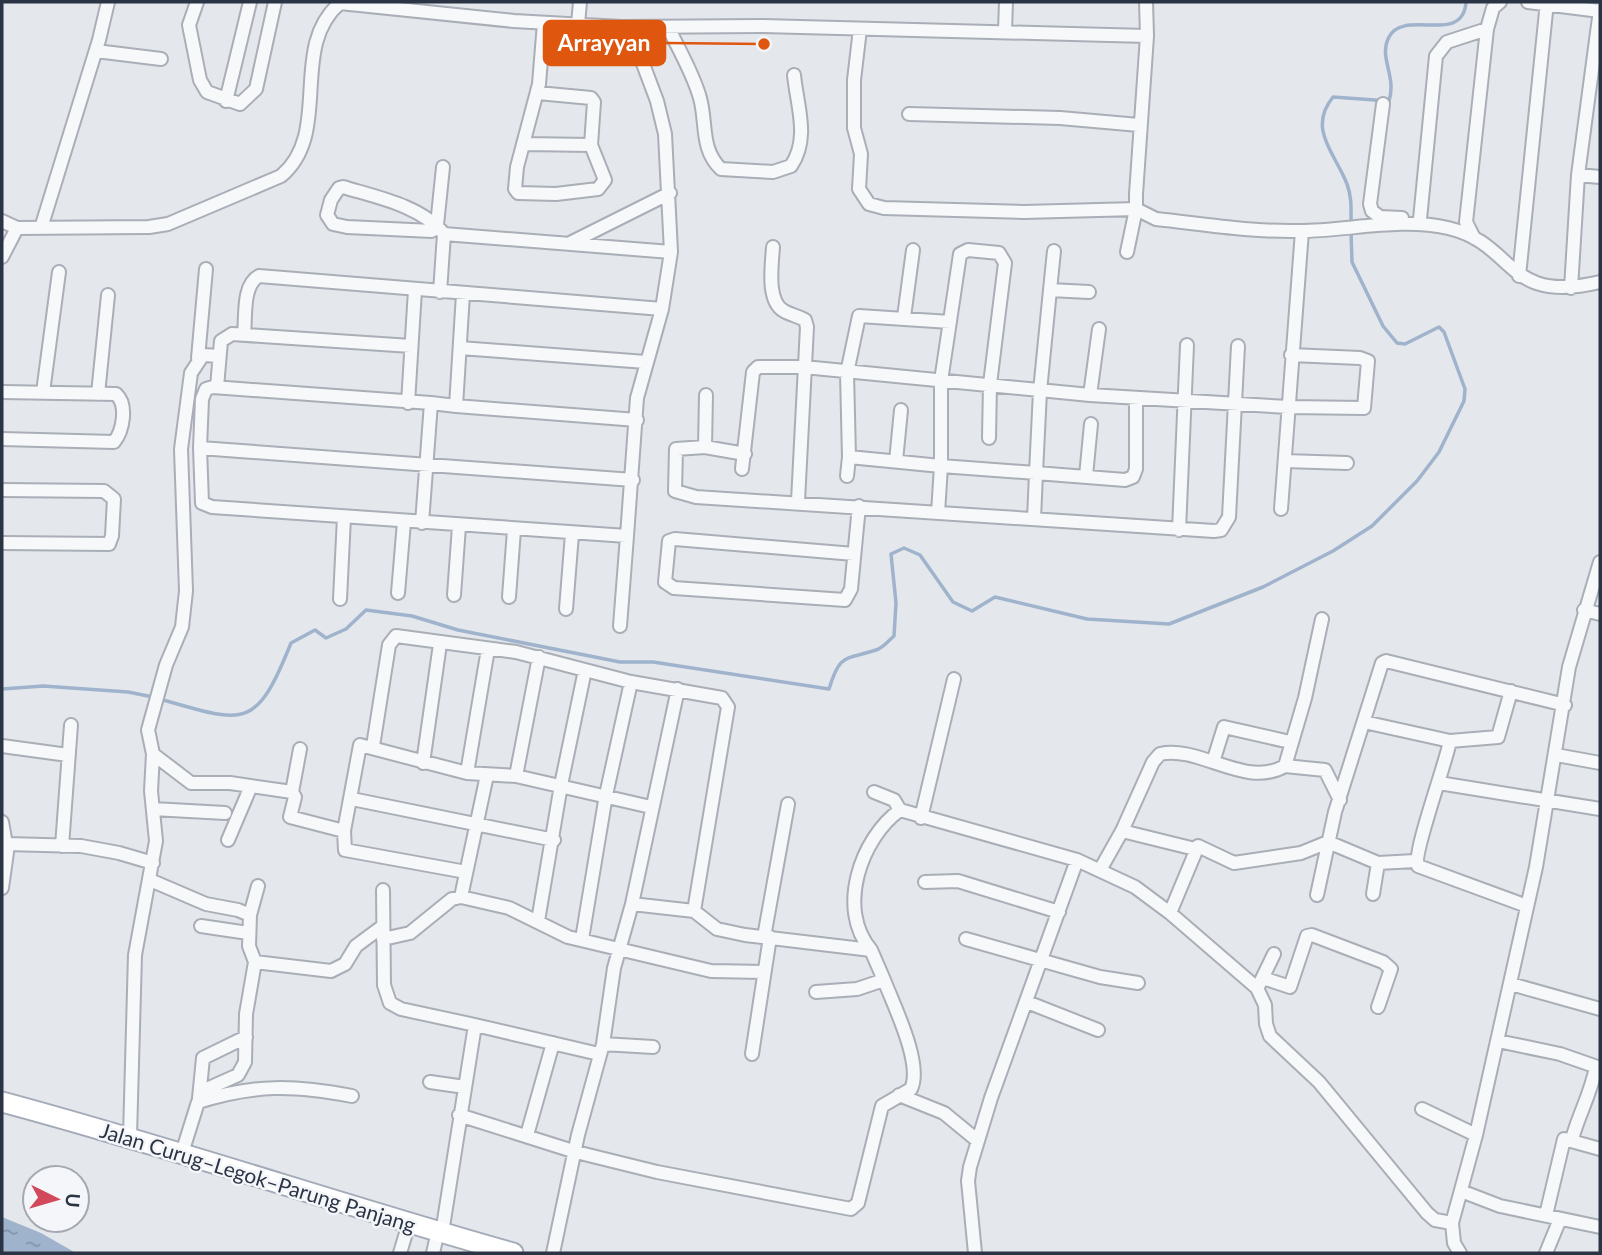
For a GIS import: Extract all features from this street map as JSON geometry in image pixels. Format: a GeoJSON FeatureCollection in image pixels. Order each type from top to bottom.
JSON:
{"type":"FeatureCollection","features":[{"type":"Feature","properties":{"kind":"main road","name":"Jalan Curug–Legok–Parung Panjang"},"geometry":{"type":"LineString","coordinates":[[2,1102],[130,1136],[513,1253]]}},
{"type":"Feature","properties":{"kind":"street"},"geometry":{"type":"LineString","coordinates":[[41,228],[96,51],[108,2]]}},
{"type":"Feature","properties":{"kind":"street"},"geometry":{"type":"LineString","coordinates":[[197,2],[189,25],[200,80],[207,92],[240,104],[256,89],[275,2]]}},
{"type":"Feature","properties":{"kind":"street"},"geometry":{"type":"LineString","coordinates":[[226,101],[250,2]]}},
{"type":"Feature","properties":{"kind":"street"},"geometry":{"type":"LineString","coordinates":[[2,221],[17,228],[168,224],[281,176],[290,168],[305,145],[320,28],[337,2],[544,23],[635,40],[662,116],[670,193],[671,252],[662,309],[637,398],[633,480],[620,626]]}},
{"type":"Feature","properties":{"kind":"street"},"geometry":{"type":"LineString","coordinates":[[579,29],[580,2]]}},
{"type":"Feature","properties":{"kind":"street"},"geometry":{"type":"LineString","coordinates":[[1005,31],[1006,2]]}},
{"type":"Feature","properties":{"kind":"street"},"geometry":{"type":"LineString","coordinates":[[1127,252],[1136,209],[1139,125],[1147,36],[1146,2]]}},
{"type":"Feature","properties":{"kind":"street"},"geometry":{"type":"LineString","coordinates":[[1500,2],[1489,17],[1487,29],[1466,222],[1474,237],[1519,276],[1545,286],[1571,288],[1600,282]]}},
{"type":"Feature","properties":{"kind":"street"},"geometry":{"type":"LineString","coordinates":[[1528,2],[1600,11],[1578,175],[1571,288]]}},
{"type":"Feature","properties":{"kind":"street"},"geometry":{"type":"LineString","coordinates":[[1519,276],[1547,3]]}},
{"type":"Feature","properties":{"kind":"street"},"geometry":{"type":"LineString","coordinates":[[538,93],[591,99],[594,102],[591,145],[604,176],[603,185],[592,192],[518,193],[515,189],[517,167],[538,93],[544,23]]}},
{"type":"Feature","properties":{"kind":"street"},"geometry":{"type":"LineString","coordinates":[[668,27],[700,98],[703,134],[712,159],[722,169],[773,172],[791,166],[802,132],[794,75]]}},
{"type":"Feature","properties":{"kind":"street"},"geometry":{"type":"LineString","coordinates":[[579,29],[860,29],[1147,36]]}},
{"type":"Feature","properties":{"kind":"street"},"geometry":{"type":"LineString","coordinates":[[860,29],[854,80],[853,128],[861,154],[859,189],[869,204],[884,208],[1024,212],[1136,209],[1156,219],[1268,231],[1413,224],[1449,228],[1474,237]]}},
{"type":"Feature","properties":{"kind":"street"},"geometry":{"type":"LineString","coordinates":[[1420,219],[1434,62],[1447,42],[1487,29]]}},
{"type":"Feature","properties":{"kind":"street"},"geometry":{"type":"LineString","coordinates":[[96,51],[161,59]]}},
{"type":"Feature","properties":{"kind":"street"},"geometry":{"type":"LineString","coordinates":[[1383,104],[1371,211],[1380,217],[1466,222]]}},
{"type":"Feature","properties":{"kind":"street"},"geometry":{"type":"LineString","coordinates":[[909,114],[1060,118],[1139,125]]}},
{"type":"Feature","properties":{"kind":"street"},"geometry":{"type":"LineString","coordinates":[[525,144],[591,145]]}},
{"type":"Feature","properties":{"kind":"street"},"geometry":{"type":"LineString","coordinates":[[440,292],[443,166]]}},
{"type":"Feature","properties":{"kind":"street"},"geometry":{"type":"LineString","coordinates":[[1578,175],[1600,177]]}},
{"type":"Feature","properties":{"kind":"street"},"geometry":{"type":"LineString","coordinates":[[440,229],[409,209],[343,187],[338,188],[331,200],[327,215],[334,225],[347,228],[424,231],[440,229],[671,252]]}},
{"type":"Feature","properties":{"kind":"street"},"geometry":{"type":"LineString","coordinates":[[569,243],[670,193]]}},
{"type":"Feature","properties":{"kind":"street"},"geometry":{"type":"LineString","coordinates":[[2,257],[17,228]]}},
{"type":"Feature","properties":{"kind":"street"},"geometry":{"type":"LineString","coordinates":[[1281,509],[1302,231]]}},
{"type":"Feature","properties":{"kind":"street"},"geometry":{"type":"LineString","coordinates":[[773,247],[771,271],[775,300],[783,311],[805,320],[807,327],[798,501]]}},
{"type":"Feature","properties":{"kind":"street"},"geometry":{"type":"LineString","coordinates":[[904,317],[913,250]]}},
{"type":"Feature","properties":{"kind":"street"},"geometry":{"type":"LineString","coordinates":[[939,513],[941,381],[960,254],[973,250],[1002,256],[1005,263],[990,384],[989,438]]}},
{"type":"Feature","properties":{"kind":"street"},"geometry":{"type":"LineString","coordinates":[[1034,519],[1040,391],[1054,251]]}},
{"type":"Feature","properties":{"kind":"street"},"geometry":{"type":"LineString","coordinates":[[130,1136],[135,1030],[132,988],[135,955],[156,841],[153,754],[149,730],[166,665],[181,627],[186,591],[181,449],[191,373],[198,359],[206,269]]}},
{"type":"Feature","properties":{"kind":"street"},"geometry":{"type":"LineString","coordinates":[[43,392],[59,272]]}},
{"type":"Feature","properties":{"kind":"street"},"geometry":{"type":"LineString","coordinates":[[244,334],[248,294],[253,280],[259,276],[662,309]]}},
{"type":"Feature","properties":{"kind":"street"},"geometry":{"type":"LineString","coordinates":[[408,403],[415,290]]}},
{"type":"Feature","properties":{"kind":"street"},"geometry":{"type":"LineString","coordinates":[[1050,290],[1089,292]]}},
{"type":"Feature","properties":{"kind":"street"},"geometry":{"type":"LineString","coordinates":[[456,405],[463,294]]}},
{"type":"Feature","properties":{"kind":"street"},"geometry":{"type":"LineString","coordinates":[[98,394],[108,295]]}},
{"type":"Feature","properties":{"kind":"street"},"geometry":{"type":"LineString","coordinates":[[847,476],[847,373],[859,316],[950,322]]}},
{"type":"Feature","properties":{"kind":"street"},"geometry":{"type":"LineString","coordinates":[[1090,395],[1099,329]]}},
{"type":"Feature","properties":{"kind":"street"},"geometry":{"type":"LineString","coordinates":[[217,387],[220,341],[225,336],[244,334],[411,346]]}},
{"type":"Feature","properties":{"kind":"street"},"geometry":{"type":"LineString","coordinates":[[1179,530],[1187,345]]}},
{"type":"Feature","properties":{"kind":"street"},"geometry":{"type":"LineString","coordinates":[[745,454],[705,447],[676,449],[675,491],[696,497],[798,501],[1214,531],[1226,525],[1238,346]]}},
{"type":"Feature","properties":{"kind":"street"},"geometry":{"type":"LineString","coordinates":[[460,348],[646,362]]}},
{"type":"Feature","properties":{"kind":"street"},"geometry":{"type":"LineString","coordinates":[[198,359],[203,355],[219,356]]}},
{"type":"Feature","properties":{"kind":"street"},"geometry":{"type":"LineString","coordinates":[[742,469],[753,372],[767,366],[804,367],[1090,395],[1186,399],[1288,408],[1363,409],[1370,365],[1360,358],[1292,355]]}},
{"type":"Feature","properties":{"kind":"street"},"geometry":{"type":"LineString","coordinates":[[627,536],[204,506],[200,448],[204,394],[206,389],[217,387],[637,420]]}},
{"type":"Feature","properties":{"kind":"street"},"geometry":{"type":"LineString","coordinates":[[2,392],[116,394],[121,399],[121,428],[114,442],[2,439]]}},
{"type":"Feature","properties":{"kind":"street"},"geometry":{"type":"LineString","coordinates":[[705,447],[706,395]]}},
{"type":"Feature","properties":{"kind":"street"},"geometry":{"type":"LineString","coordinates":[[849,457],[1125,480],[1135,474],[1136,398]]}},
{"type":"Feature","properties":{"kind":"street"},"geometry":{"type":"LineString","coordinates":[[422,523],[431,403]]}},
{"type":"Feature","properties":{"kind":"street"},"geometry":{"type":"LineString","coordinates":[[896,461],[901,410]]}},
{"type":"Feature","properties":{"kind":"street"},"geometry":{"type":"LineString","coordinates":[[1086,476],[1091,424]]}},
{"type":"Feature","properties":{"kind":"street"},"geometry":{"type":"LineString","coordinates":[[200,448],[633,480]]}},
{"type":"Feature","properties":{"kind":"street"},"geometry":{"type":"LineString","coordinates":[[1285,461],[1347,463]]}},
{"type":"Feature","properties":{"kind":"street"},"geometry":{"type":"LineString","coordinates":[[2,490],[104,491],[114,499],[113,529],[109,544],[2,543]]}},
{"type":"Feature","properties":{"kind":"street"},"geometry":{"type":"LineString","coordinates":[[854,554],[675,539],[669,541],[667,547],[664,582],[674,588],[841,601],[850,594],[859,506]]}},
{"type":"Feature","properties":{"kind":"street"},"geometry":{"type":"LineString","coordinates":[[340,599],[344,517]]}},
{"type":"Feature","properties":{"kind":"street"},"geometry":{"type":"LineString","coordinates":[[398,593],[404,522]]}},
{"type":"Feature","properties":{"kind":"street"},"geometry":{"type":"LineString","coordinates":[[454,595],[459,526]]}},
{"type":"Feature","properties":{"kind":"street"},"geometry":{"type":"LineString","coordinates":[[509,597],[514,530]]}},
{"type":"Feature","properties":{"kind":"street"},"geometry":{"type":"LineString","coordinates":[[566,609],[572,534]]}},
{"type":"Feature","properties":{"kind":"street"},"geometry":{"type":"LineString","coordinates":[[1460,1253],[1454,1243],[1452,1223],[1476,1135],[1511,984],[1548,800],[1569,667],[1600,562]]}},
{"type":"Feature","properties":{"kind":"street"},"geometry":{"type":"LineString","coordinates":[[1584,610],[1600,614]]}},
{"type":"Feature","properties":{"kind":"street"},"geometry":{"type":"LineString","coordinates":[[1285,766],[1305,698],[1322,619]]}},
{"type":"Feature","properties":{"kind":"street"},"geometry":{"type":"LineString","coordinates":[[373,746],[391,641],[401,636],[539,657],[631,682],[722,698],[729,707],[694,911]]}},
{"type":"Feature","properties":{"kind":"street"},"geometry":{"type":"LineString","coordinates":[[423,763],[440,644]]}},
{"type":"Feature","properties":{"kind":"street"},"geometry":{"type":"LineString","coordinates":[[467,773],[488,649]]}},
{"type":"Feature","properties":{"kind":"street"},"geometry":{"type":"LineString","coordinates":[[516,776],[539,657]]}},
{"type":"Feature","properties":{"kind":"street"},"geometry":{"type":"LineString","coordinates":[[1317,895],[1340,800],[1380,667],[1385,661],[1565,705]]}},
{"type":"Feature","properties":{"kind":"street"},"geometry":{"type":"LineString","coordinates":[[538,921],[554,840],[561,785],[585,670]]}},
{"type":"Feature","properties":{"kind":"street"},"geometry":{"type":"LineString","coordinates":[[921,818],[954,680]]}},
{"type":"Feature","properties":{"kind":"street"},"geometry":{"type":"LineString","coordinates":[[582,939],[606,795],[631,682]]}},
{"type":"Feature","properties":{"kind":"street"},"geometry":{"type":"LineString","coordinates":[[553,1253],[601,1049],[618,949],[632,904],[678,689]]}},
{"type":"Feature","properties":{"kind":"street"},"geometry":{"type":"LineString","coordinates":[[1364,722],[1450,741],[1498,737],[1511,691]]}},
{"type":"Feature","properties":{"kind":"street"},"geometry":{"type":"LineString","coordinates":[[62,846],[71,725]]}},
{"type":"Feature","properties":{"kind":"street"},"geometry":{"type":"LineString","coordinates":[[1213,762],[1224,727],[1290,742]]}},
{"type":"Feature","properties":{"kind":"street"},"geometry":{"type":"LineString","coordinates":[[1415,861],[1440,783],[1450,741]]}},
{"type":"Feature","properties":{"kind":"street"},"geometry":{"type":"LineString","coordinates":[[466,872],[348,851],[343,846],[358,748],[362,744],[467,773],[516,776],[651,807]]}},
{"type":"Feature","properties":{"kind":"street"},"geometry":{"type":"LineString","coordinates":[[2,746],[68,755]]}},
{"type":"Feature","properties":{"kind":"street"},"geometry":{"type":"LineString","coordinates":[[300,748],[290,817],[344,831]]}},
{"type":"Feature","properties":{"kind":"street"},"geometry":{"type":"LineString","coordinates":[[1100,870],[1122,831],[1153,761],[1160,754],[1167,753],[1262,772],[1285,766],[1325,771],[1333,781],[1340,800]]}},
{"type":"Feature","properties":{"kind":"street"},"geometry":{"type":"LineString","coordinates":[[153,754],[191,783],[251,786],[292,792]]}},
{"type":"Feature","properties":{"kind":"street"},"geometry":{"type":"LineString","coordinates":[[1556,755],[1600,763]]}},
{"type":"Feature","properties":{"kind":"street"},"geometry":{"type":"LineString","coordinates":[[461,897],[487,775]]}},
{"type":"Feature","properties":{"kind":"street"},"geometry":{"type":"LineString","coordinates":[[1440,783],[1600,809]]}},
{"type":"Feature","properties":{"kind":"street"},"geometry":{"type":"LineString","coordinates":[[228,840],[251,786]]}},
{"type":"Feature","properties":{"kind":"street"},"geometry":{"type":"LineString","coordinates":[[874,792],[894,800],[901,810],[921,818],[1077,860],[1100,870],[1147,895],[1260,983],[1290,987],[1307,936],[1312,935],[1390,967],[1392,972],[1378,1007]]}},
{"type":"Feature","properties":{"kind":"street"},"geometry":{"type":"LineString","coordinates":[[352,799],[554,840]]}},
{"type":"Feature","properties":{"kind":"street"},"geometry":{"type":"LineString","coordinates":[[752,1054],[788,804]]}},
{"type":"Feature","properties":{"kind":"street"},"geometry":{"type":"LineString","coordinates":[[153,809],[225,813]]}},
{"type":"Feature","properties":{"kind":"street"},"geometry":{"type":"LineString","coordinates":[[459,1115],[576,1152],[657,1172],[851,1209],[858,1203],[882,1106],[911,1088],[915,1068],[884,980],[857,922],[855,894],[864,858],[878,830],[901,810]]}},
{"type":"Feature","properties":{"kind":"street"},"geometry":{"type":"LineString","coordinates":[[2,822],[4,842],[8,845],[62,846],[120,853],[153,863]]}},
{"type":"Feature","properties":{"kind":"street"},"geometry":{"type":"LineString","coordinates":[[1122,831],[1195,849]]}},
{"type":"Feature","properties":{"kind":"street"},"geometry":{"type":"LineString","coordinates":[[1170,913],[1195,849],[1199,846],[1227,860],[1244,862],[1272,855],[1301,853],[1328,842],[1378,863],[1415,861],[1424,870],[1527,906]]}},
{"type":"Feature","properties":{"kind":"street"},"geometry":{"type":"LineString","coordinates":[[2,888],[8,845]]}},
{"type":"Feature","properties":{"kind":"street"},"geometry":{"type":"LineString","coordinates":[[975,1253],[968,1181],[978,1141],[990,1098],[1077,860]]}},
{"type":"Feature","properties":{"kind":"street"},"geometry":{"type":"LineString","coordinates":[[1373,894],[1378,863]]}},
{"type":"Feature","properties":{"kind":"street"},"geometry":{"type":"LineString","coordinates":[[150,880],[206,904],[250,915]]}},
{"type":"Feature","properties":{"kind":"street"},"geometry":{"type":"LineString","coordinates":[[925,882],[957,881],[1059,912]]}},
{"type":"Feature","properties":{"kind":"street"},"geometry":{"type":"LineString","coordinates":[[199,1097],[242,1070],[246,1014],[256,962],[248,933],[258,886]]}},
{"type":"Feature","properties":{"kind":"street"},"geometry":{"type":"LineString","coordinates":[[383,890],[384,985],[390,1003],[401,1009],[553,1043],[601,1049],[653,1047]]}},
{"type":"Feature","properties":{"kind":"street"},"geometry":{"type":"LineString","coordinates":[[256,962],[331,971],[345,964],[356,946],[383,933],[403,937],[452,899],[461,897],[509,908],[560,934],[618,949],[711,971],[764,972]]}},
{"type":"Feature","properties":{"kind":"street"},"geometry":{"type":"LineString","coordinates":[[632,904],[694,911],[717,929],[871,950]]}},
{"type":"Feature","properties":{"kind":"street"},"geometry":{"type":"LineString","coordinates":[[201,926],[248,933]]}},
{"type":"Feature","properties":{"kind":"street"},"geometry":{"type":"LineString","coordinates":[[966,939],[1100,978],[1138,984]]}},
{"type":"Feature","properties":{"kind":"street"},"geometry":{"type":"LineString","coordinates":[[1274,954],[1260,983],[1270,1035],[1319,1082],[1427,1213],[1435,1220],[1452,1223]]}},
{"type":"Feature","properties":{"kind":"street"},"geometry":{"type":"LineString","coordinates":[[816,992],[857,989],[884,980]]}},
{"type":"Feature","properties":{"kind":"street"},"geometry":{"type":"LineString","coordinates":[[1511,984],[1600,1009]]}},
{"type":"Feature","properties":{"kind":"street"},"geometry":{"type":"LineString","coordinates":[[1027,1002],[1098,1030]]}},
{"type":"Feature","properties":{"kind":"street"},"geometry":{"type":"LineString","coordinates":[[433,1253],[440,1232],[475,1025]]}},
{"type":"Feature","properties":{"kind":"street"},"geometry":{"type":"LineString","coordinates":[[182,1153],[199,1097],[203,1058],[246,1037]]}},
{"type":"Feature","properties":{"kind":"street"},"geometry":{"type":"LineString","coordinates":[[1498,1041],[1560,1054],[1598,1068],[1589,1101],[1581,1108],[1572,1139]]}},
{"type":"Feature","properties":{"kind":"street"},"geometry":{"type":"LineString","coordinates":[[527,1135],[553,1043]]}},
{"type":"Feature","properties":{"kind":"street"},"geometry":{"type":"LineString","coordinates":[[430,1082],[465,1087]]}},
{"type":"Feature","properties":{"kind":"street"},"geometry":{"type":"LineString","coordinates":[[199,1097],[250,1087],[279,1086],[352,1096]]}},
{"type":"Feature","properties":{"kind":"street"},"geometry":{"type":"LineString","coordinates":[[899,1095],[944,1113],[978,1141]]}},
{"type":"Feature","properties":{"kind":"street"},"geometry":{"type":"LineString","coordinates":[[1422,1109],[1476,1135]]}},
{"type":"Feature","properties":{"kind":"street"},"geometry":{"type":"LineString","coordinates":[[1546,1215],[1564,1139],[1572,1139],[1600,1149]]}},
{"type":"Feature","properties":{"kind":"street"},"geometry":{"type":"LineString","coordinates":[[1461,1191],[1500,1206],[1600,1227]]}},
{"type":"Feature","properties":{"kind":"street"},"geometry":{"type":"LineString","coordinates":[[1546,1253],[1560,1219]]}},
{"type":"Feature","properties":{"kind":"street"},"geometry":{"type":"LineString","coordinates":[[400,1253],[409,1223]]}},
{"type":"Feature","properties":{"kind":"water"},"geometry":{"type":"Polygon","coordinates":[[[2,1217],[21,1225],[21,1234],[43,1234],[76,1253],[2,1253],[2,1217]]]}},
{"type":"Feature","properties":{"kind":"waterway"},"geometry":{"type":"LineString","coordinates":[[1351,223],[1349,189],[1323,130],[1326,109],[1333,97],[1389,101],[1391,83],[1385,52],[1389,37],[1396,29],[1407,25],[1444,25],[1455,22],[1462,15],[1466,2]]}},
{"type":"Feature","properties":{"kind":"waterway"},"geometry":{"type":"LineString","coordinates":[[160,699],[212,713],[245,713],[257,706],[268,692],[291,643],[315,630],[326,638],[346,629],[366,610],[412,616],[458,630],[620,662],[653,662],[829,689],[841,663],[850,657],[879,649],[894,636],[896,603],[891,554],[904,548],[920,555],[953,602],[972,611],[995,597],[1087,619],[1169,624],[1263,587],[1333,551],[1372,526],[1417,481],[1439,452],[1464,401],[1465,389],[1444,332],[1439,327],[1405,344],[1397,343],[1383,326],[1352,262],[1351,231]]}},
{"type":"Feature","properties":{"kind":"waterway"},"geometry":{"type":"LineString","coordinates":[[2,689],[43,686],[128,692],[153,697]]}},
{"type":"Feature","properties":{"kind":"place","name":"Arrayyan"},"geometry":{"type":"Point","coordinates":[764,44]}}]}
